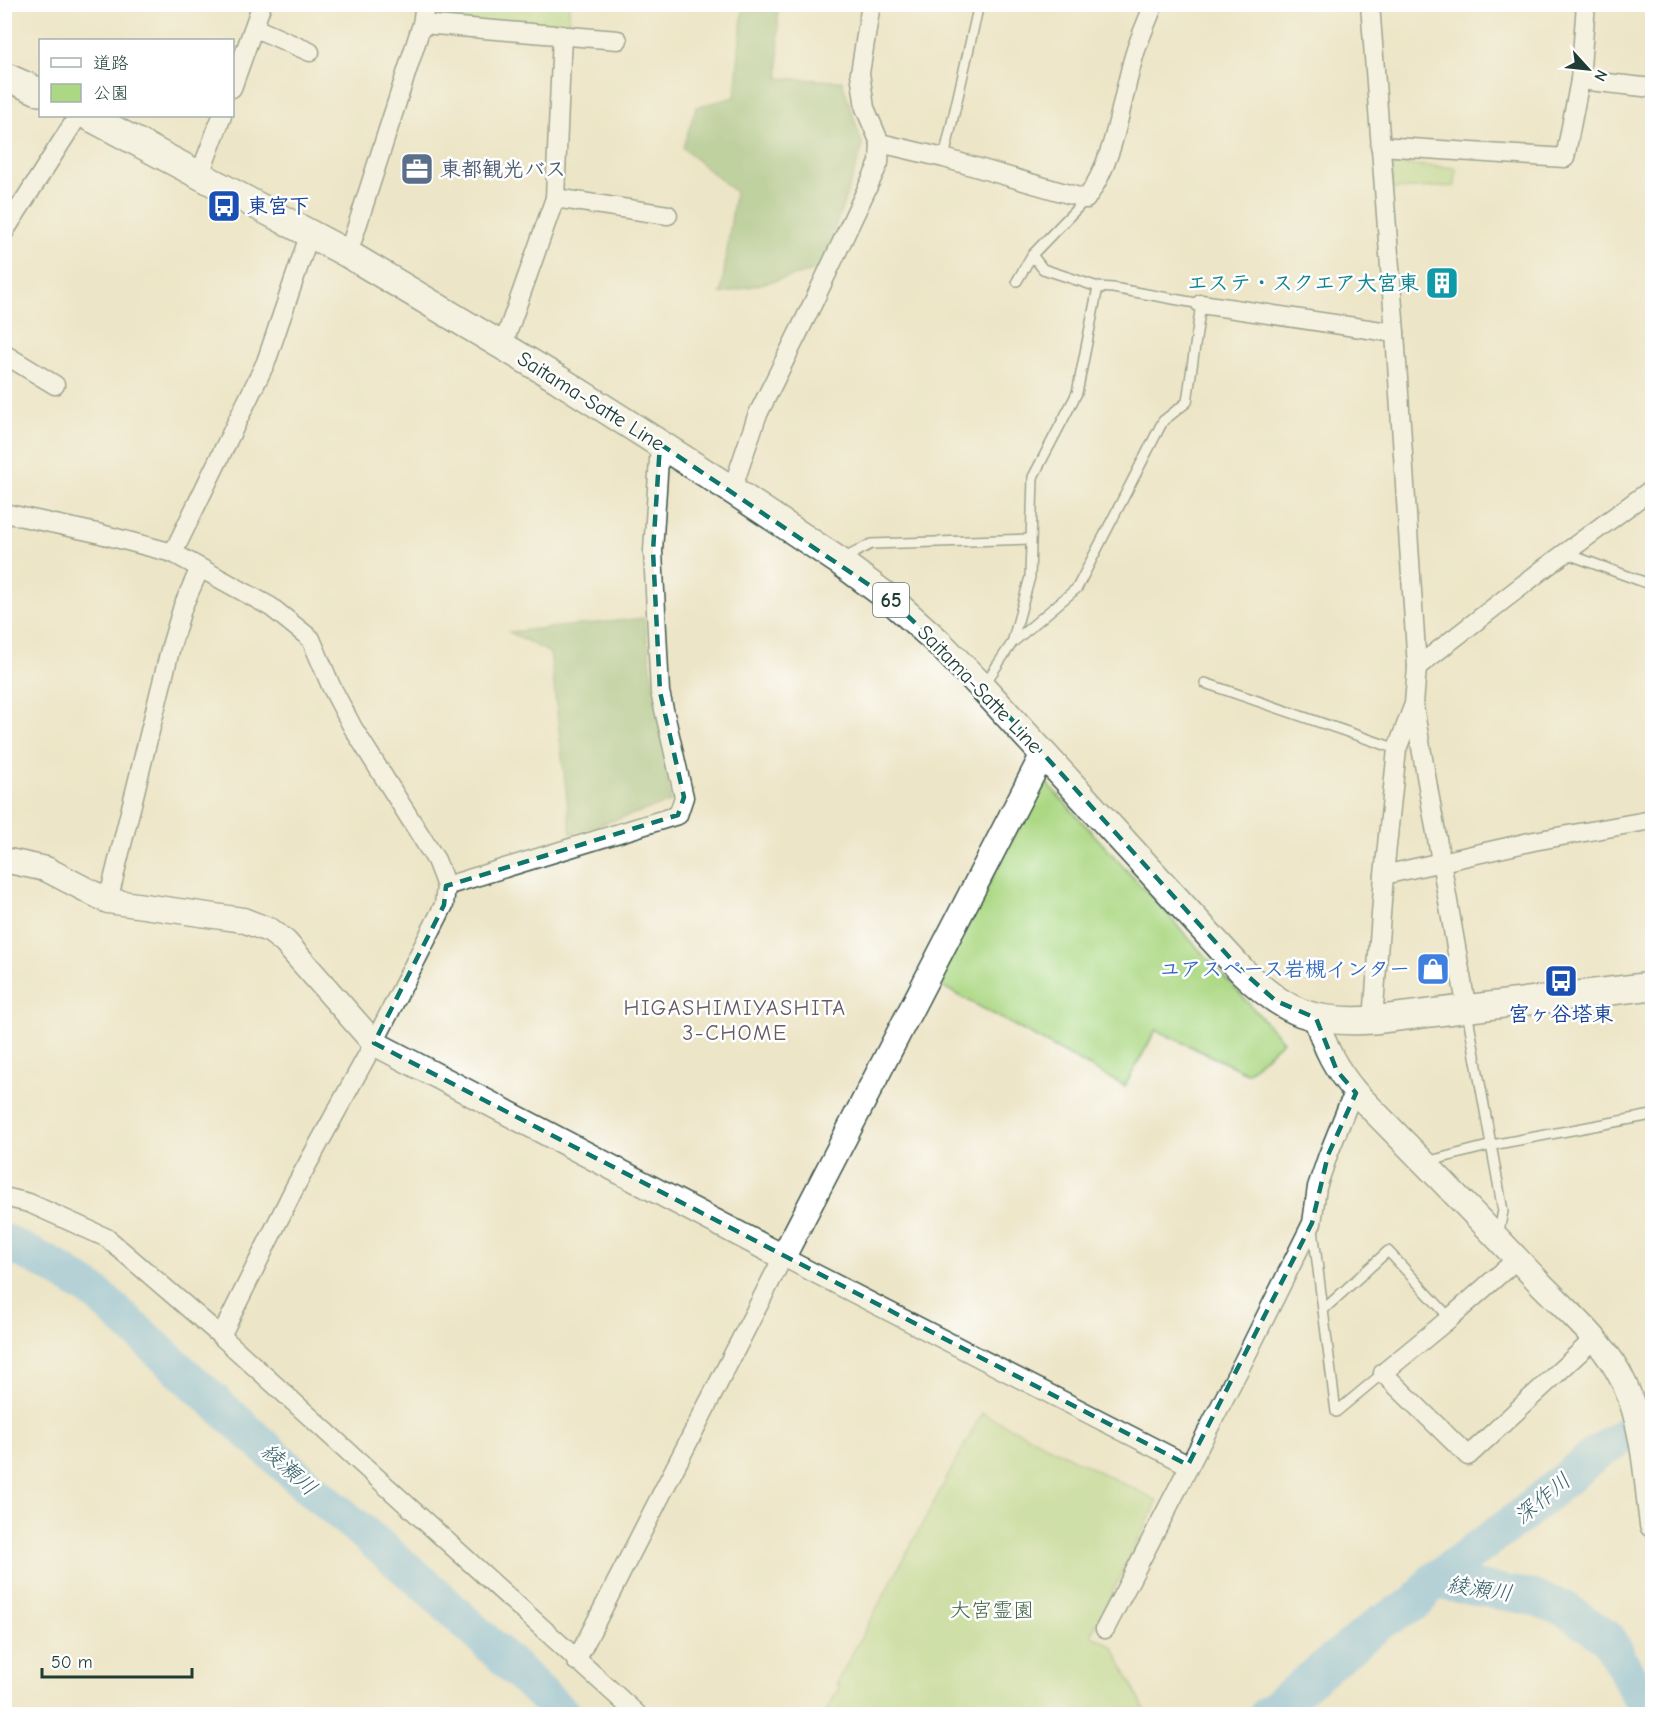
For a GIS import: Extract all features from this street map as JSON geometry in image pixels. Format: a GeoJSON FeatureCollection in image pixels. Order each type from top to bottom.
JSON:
{"type":"FeatureCollection","features":[{"type":"Feature","properties":{"kind":"main road"},"geometry":{"type":"LineString","coordinates":[[4,76],[39,92]]}},
{"type":"Feature","properties":{"kind":"main road","name":"Saitama-Satte Line"},"geometry":{"type":"LineString","coordinates":[[90,117],[310,233],[503,345],[732,490],[839,561],[890,599],[938,642],[982,687],[1242,971],[1276,1001],[1297,1012],[1316,1018],[1337,1021],[1373,1020],[1653,986]]}},
{"type":"Feature","properties":{"kind":"street"},"geometry":{"type":"LineString","coordinates":[[234,83],[262,4]]}},
{"type":"Feature","properties":{"kind":"street"},"geometry":{"type":"LineString","coordinates":[[348,254],[422,24],[425,4]]}},
{"type":"Feature","properties":{"kind":"street"},"geometry":{"type":"LineString","coordinates":[[732,490],[756,416],[813,303],[879,163],[880,143],[866,108],[860,73],[871,4]]}},
{"type":"Feature","properties":{"kind":"street"},"geometry":{"type":"LineString","coordinates":[[880,143],[944,158],[1086,200],[1098,182],[1110,152],[1135,55],[1154,4]]}},
{"type":"Feature","properties":{"kind":"street"},"geometry":{"type":"LineString","coordinates":[[1370,4],[1417,667],[1414,704],[1467,1010]]}},
{"type":"Feature","properties":{"kind":"street"},"geometry":{"type":"LineString","coordinates":[[1380,146],[1565,158],[1580,80],[1586,4]]}},
{"type":"Feature","properties":{"kind":"street"},"geometry":{"type":"LineString","coordinates":[[422,24],[618,40]]}},
{"type":"Feature","properties":{"kind":"street"},"geometry":{"type":"LineString","coordinates":[[255,28],[310,52]]}},
{"type":"Feature","properties":{"kind":"street"},"geometry":{"type":"LineString","coordinates":[[503,345],[555,198],[562,35]]}},
{"type":"Feature","properties":{"kind":"street"},"geometry":{"type":"LineString","coordinates":[[1580,80],[1653,88]]}},
{"type":"Feature","properties":{"kind":"street"},"geometry":{"type":"LineString","coordinates":[[4,232],[77,117]]}},
{"type":"Feature","properties":{"kind":"street"},"geometry":{"type":"LineString","coordinates":[[200,174],[222,117]]}},
{"type":"Feature","properties":{"kind":"street"},"geometry":{"type":"LineString","coordinates":[[555,198],[668,215]]}},
{"type":"Feature","properties":{"kind":"street"},"geometry":{"type":"LineString","coordinates":[[172,553],[266,362],[310,233]]}},
{"type":"Feature","properties":{"kind":"street"},"geometry":{"type":"LineString","coordinates":[[1202,303],[1395,333]]}},
{"type":"Feature","properties":{"kind":"street"},"geometry":{"type":"LineString","coordinates":[[4,354],[55,386]]}},
{"type":"Feature","properties":{"kind":"street"},"geometry":{"type":"LineString","coordinates":[[446,886],[678,815],[684,797],[659,680],[653,551],[660,444]]}},
{"type":"Feature","properties":{"kind":"street"},"geometry":{"type":"LineString","coordinates":[[1417,667],[1653,489]]}},
{"type":"Feature","properties":{"kind":"street"},"geometry":{"type":"LineString","coordinates":[[4,513],[98,533],[172,553],[271,607],[311,639],[331,686],[353,728],[436,860],[446,886],[444,905],[374,1043],[296,1185],[221,1336]]}},
{"type":"Feature","properties":{"kind":"street"},"geometry":{"type":"LineString","coordinates":[[108,901],[171,645],[183,606],[200,568]]}},
{"type":"Feature","properties":{"kind":"street"},"geometry":{"type":"LineString","coordinates":[[1373,1020],[1384,875],[1398,749],[1414,704]]}},
{"type":"Feature","properties":{"kind":"street"},"geometry":{"type":"LineString","coordinates":[[576,1661],[1043,754]]}},
{"type":"Feature","properties":{"kind":"street"},"geometry":{"type":"LineString","coordinates":[[1384,875],[1534,841],[1653,820]]}},
{"type":"Feature","properties":{"kind":"street"},"geometry":{"type":"LineString","coordinates":[[4,860],[46,869],[108,901],[243,920],[271,931],[285,942],[374,1043],[1188,1465]]}},
{"type":"Feature","properties":{"kind":"street"},"geometry":{"type":"LineString","coordinates":[[1316,1018],[1322,1039],[1337,1071],[1594,1339],[1610,1359],[1630,1398],[1637,1418],[1653,1525]]}},
{"type":"Feature","properties":{"kind":"street"},"geometry":{"type":"LineString","coordinates":[[1106,1629],[1312,1223],[1317,1187],[1348,1105],[1356,1093]]}},
{"type":"Feature","properties":{"kind":"street"},"geometry":{"type":"LineString","coordinates":[[4,1197],[29,1203],[106,1238],[221,1336],[637,1714]]}},
{"type":"Feature","properties":{"kind":"street"},"geometry":{"type":"LineString","coordinates":[[1517,1259],[1383,1373],[1468,1456],[1594,1339]]}},
{"type":"Feature","properties":{"kind":"lane"},"geometry":{"type":"LineString","coordinates":[[944,158],[979,4]]}},
{"type":"Feature","properties":{"kind":"lane"},"geometry":{"type":"LineString","coordinates":[[1017,281],[1032,255],[1086,200]]}},
{"type":"Feature","properties":{"kind":"lane"},"geometry":{"type":"LineString","coordinates":[[982,687],[1012,643],[1077,588],[1163,422],[1187,402],[1202,303],[1098,287],[1043,270],[1032,255]]}},
{"type":"Feature","properties":{"kind":"lane"},"geometry":{"type":"LineString","coordinates":[[1012,643],[1030,577],[1033,477],[1077,393],[1098,287]]}},
{"type":"Feature","properties":{"kind":"lane"},"geometry":{"type":"LineString","coordinates":[[839,561],[871,544],[1030,539]]}},
{"type":"Feature","properties":{"kind":"lane"},"geometry":{"type":"LineString","coordinates":[[1564,554],[1653,585]]}},
{"type":"Feature","properties":{"kind":"lane"},"geometry":{"type":"LineString","coordinates":[[1205,683],[1398,749]]}},
{"type":"Feature","properties":{"kind":"lane"},"geometry":{"type":"LineString","coordinates":[[1467,1010],[1503,1211],[1498,1239]]}},
{"type":"Feature","properties":{"kind":"lane"},"geometry":{"type":"LineString","coordinates":[[1424,1163],[1492,1145],[1653,1115]]}},
{"type":"Feature","properties":{"kind":"lane"},"geometry":{"type":"LineString","coordinates":[[1312,1223],[1336,1412],[1383,1373]]}},
{"type":"Feature","properties":{"kind":"lane"},"geometry":{"type":"LineString","coordinates":[[1323,1310],[1388,1251],[1450,1318]]}},
{"type":"Feature","properties":{"kind":"highlighted area"},"geometry":{"type":"Polygon","coordinates":[[[660,444],[890,599],[982,687],[1242,971],[1276,1001],[1316,1018],[1337,1071],[1356,1093],[1328,1155],[1312,1223],[1188,1465],[374,1043],[444,905],[446,886],[678,815],[684,797],[660,692],[653,551],[660,444]]]}},
{"type":"Feature","properties":{"kind":"green space"},"geometry":{"type":"Polygon","coordinates":[[[436,5],[569,5],[569,33],[439,19],[434,12],[436,5]]]}},
{"type":"Feature","properties":{"kind":"green space"},"geometry":{"type":"Polygon","coordinates":[[[743,5],[778,5],[779,78],[842,81],[863,146],[821,269],[721,294],[735,192],[683,148],[696,107],[735,97],[743,5]]]}},
{"type":"Feature","properties":{"kind":"green space"},"geometry":{"type":"Polygon","coordinates":[[[1393,164],[1456,168],[1455,186],[1392,189],[1393,164]]]}},
{"type":"Feature","properties":{"kind":"green space"},"geometry":{"type":"Polygon","coordinates":[[[644,618],[671,802],[571,834],[550,653],[509,632],[644,618]]]}},
{"type":"Feature","properties":{"kind":"green space"},"geometry":{"type":"Polygon","coordinates":[[[1043,779],[1283,1041],[1247,1073],[1156,1030],[1125,1086],[938,984],[1043,779]]]}},
{"type":"Feature","properties":{"kind":"green space","name":"大宮霊園"},"geometry":{"type":"Polygon","coordinates":[[[982,1413],[1158,1501],[1091,1635],[1113,1647],[1147,1714],[825,1714],[840,1686],[836,1684],[982,1413]]]}},
{"type":"Feature","properties":{"kind":"waterway","name":"綾瀬川"},"geometry":{"type":"LineString","coordinates":[[4,1241],[53,1266],[94,1292],[309,1487],[429,1588],[563,1714]]}},
{"type":"Feature","properties":{"kind":"waterway","name":"深作川"},"geometry":{"type":"LineString","coordinates":[[1267,1714],[1381,1622],[1416,1603],[1433,1581],[1516,1520],[1592,1457],[1652,1417]]}},
{"type":"Feature","properties":{"kind":"waterway","name":"綾瀬川"},"geometry":{"type":"LineString","coordinates":[[1433,1581],[1530,1597],[1565,1609],[1609,1639],[1651,1714]]}},
{"type":"Feature","properties":{"kind":"place","name":"東都観光バス"},"geometry":{"type":"Point","coordinates":[417,169]}},
{"type":"Feature","properties":{"kind":"place","name":"東宮下"},"geometry":{"type":"Point","coordinates":[224,206]}},
{"type":"Feature","properties":{"kind":"place","name":"エステ・スクエア大宮東"},"geometry":{"type":"Point","coordinates":[1442,283]}},
{"type":"Feature","properties":{"kind":"place","name":"ユアスペース岩槻インター"},"geometry":{"type":"Point","coordinates":[1433,969]}},
{"type":"Feature","properties":{"kind":"place","name":"宮ヶ谷塔東"},"geometry":{"type":"Point","coordinates":[1561,981]}},
{"type":"Feature","properties":{"kind":"district","name":"HIGASHIMIYASHITA 3-CHOME"},"geometry":{"type":"Point","coordinates":[735,1020]}}]}
